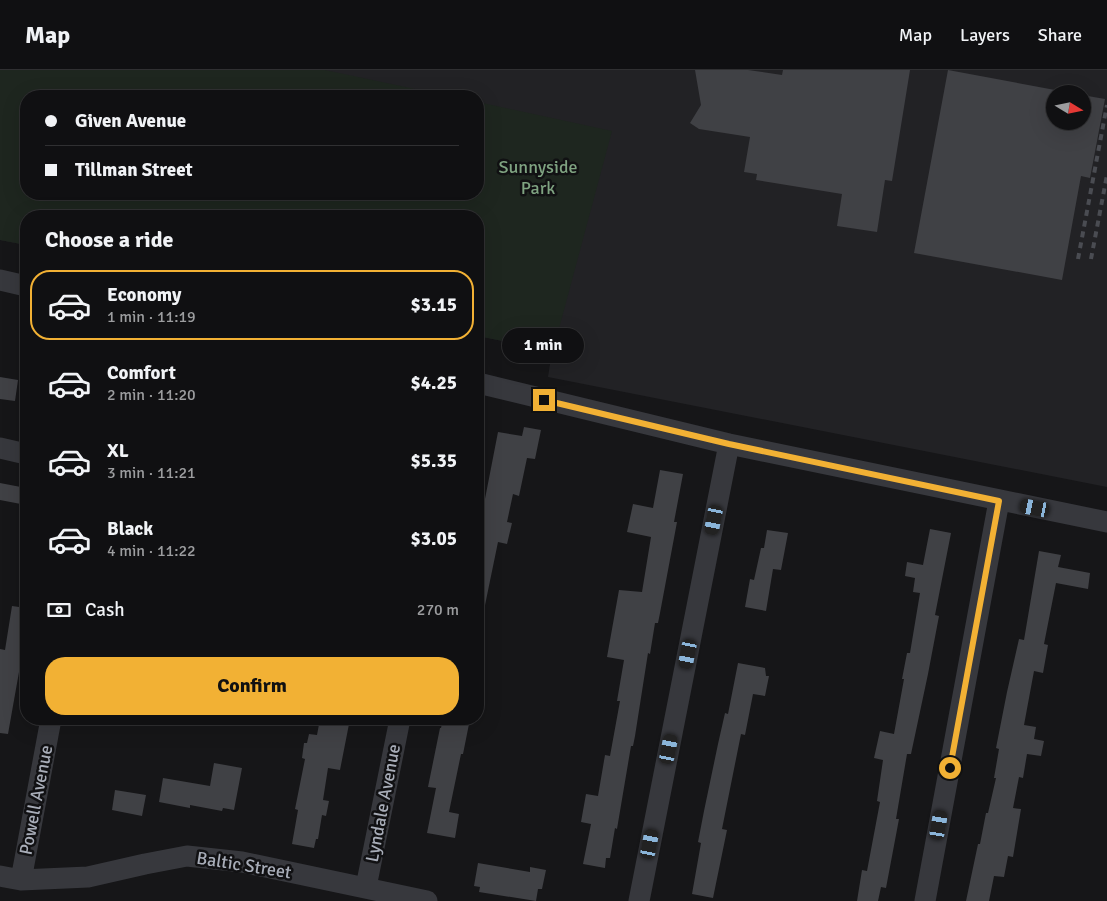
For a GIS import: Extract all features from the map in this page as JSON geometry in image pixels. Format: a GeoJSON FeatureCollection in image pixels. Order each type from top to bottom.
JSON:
{"type":"FeatureCollection","features":[{"type":"Feature","properties":{"kind":"street"},"geometry":{"type":"LineString","coordinates":[[0,280],[20,285]]}},
{"type":"Feature","properties":{"kind":"street"},"geometry":{"type":"LineString","coordinates":[[484,384],[729,444],[1107,522]]}},
{"type":"Feature","properties":{"kind":"street"},"geometry":{"type":"LineString","coordinates":[[639,901],[729,444]]}},
{"type":"Feature","properties":{"kind":"street"},"geometry":{"type":"LineString","coordinates":[[0,448],[20,453]]}},
{"type":"Feature","properties":{"kind":"street"},"geometry":{"type":"LineString","coordinates":[[925,901],[999,501]]}},
{"type":"Feature","properties":{"kind":"street","name":"Powell Avenue"},"geometry":{"type":"LineString","coordinates":[[21,880],[50,725]]}},
{"type":"Feature","properties":{"kind":"street","name":"Lyndale Avenue"},"geometry":{"type":"LineString","coordinates":[[366,887],[399,725]]}},
{"type":"Feature","properties":{"kind":"street","name":"Baltic Street"},"geometry":{"type":"LineString","coordinates":[[0,876],[21,880],[88,877],[187,856],[242,862],[427,901]]}},
{"type":"Feature","properties":{"kind":"shaded area"},"geometry":{"type":"Polygon","coordinates":[[[0,70],[1107,70],[1107,487],[548,377],[552,351],[484,337],[484,210],[20,210],[20,244],[0,240],[0,70]]]}},
{"type":"Feature","properties":{"kind":"green space","name":"Sunnyside Park"},"geometry":{"type":"Polygon","coordinates":[[[0,70],[325,70],[420,90],[20,90],[20,200],[484,200],[484,103],[612,131],[553,351],[484,337],[484,210],[20,210],[20,244],[0,240],[0,70]]]}},
{"type":"Feature","properties":{"kind":"building"},"geometry":{"type":"Polygon","coordinates":[[[695,70],[748,70],[782,75],[783,70],[910,70],[892,181],[885,180],[877,232],[837,226],[842,194],[756,180],[757,174],[744,172],[750,137],[699,129],[690,123],[701,105],[695,70]]]}},
{"type":"Feature","properties":{"kind":"building"},"geometry":{"type":"Polygon","coordinates":[[[948,70],[1046,88],[1046,130],[1091,130],[1091,97],[1105,99],[1090,178],[1081,176],[1062,280],[914,253],[948,70]]]}},
{"type":"Feature","properties":{"kind":"building"},"geometry":{"type":"Polygon","coordinates":[[[0,377],[18,380],[15,401],[0,399],[0,377]]]}},
{"type":"Feature","properties":{"kind":"building"},"geometry":{"type":"Polygon","coordinates":[[[524,427],[541,430],[535,459],[527,458],[519,496],[513,494],[507,522],[512,523],[507,544],[498,542],[484,610],[484,504],[498,432],[522,436],[524,427]]]}},
{"type":"Feature","properties":{"kind":"building"},"geometry":{"type":"Polygon","coordinates":[[[660,470],[683,474],[674,522],[677,522],[658,623],[655,623],[650,654],[648,653],[635,736],[633,746],[631,746],[617,829],[615,828],[610,858],[606,858],[605,868],[583,864],[591,824],[581,822],[586,794],[598,796],[605,755],[610,756],[620,701],[617,701],[624,660],[607,657],[619,590],[642,592],[651,537],[627,532],[633,504],[653,508],[660,470]]]}},
{"type":"Feature","properties":{"kind":"building"},"geometry":{"type":"Polygon","coordinates":[[[0,483],[20,487],[20,504],[0,500],[0,483]]]}},
{"type":"Feature","properties":{"kind":"building"},"geometry":{"type":"Polygon","coordinates":[[[930,529],[951,533],[935,615],[939,616],[928,674],[911,754],[907,754],[896,819],[899,819],[886,888],[881,887],[878,901],[857,901],[862,870],[867,871],[880,802],[877,801],[883,760],[874,758],[880,731],[894,734],[904,679],[902,679],[907,653],[910,653],[920,593],[913,592],[915,578],[905,576],[907,562],[923,565],[930,529]]]}},
{"type":"Feature","properties":{"kind":"building"},"geometry":{"type":"Polygon","coordinates":[[[767,530],[788,533],[781,570],[773,569],[766,611],[745,607],[750,579],[754,580],[761,548],[764,548],[767,530]]]}},
{"type":"Feature","properties":{"kind":"building"},"geometry":{"type":"Polygon","coordinates":[[[1039,551],[1061,555],[1058,567],[1090,573],[1088,589],[1056,583],[1044,644],[1048,645],[1043,673],[1034,671],[1024,725],[1036,727],[1034,739],[1044,741],[1041,756],[1027,754],[1023,778],[1019,777],[1013,808],[1021,809],[1013,857],[1008,856],[1004,877],[994,876],[989,901],[966,901],[978,844],[980,844],[996,778],[994,778],[999,749],[996,748],[1019,639],[1024,640],[1039,551]]]}},
{"type":"Feature","properties":{"kind":"building"},"geometry":{"type":"Polygon","coordinates":[[[12,606],[20,607],[20,672],[8,734],[0,733],[0,649],[5,650],[12,606]]]}},
{"type":"Feature","properties":{"kind":"building"},"geometry":{"type":"Polygon","coordinates":[[[738,663],[765,668],[766,676],[769,676],[765,696],[753,694],[745,735],[741,734],[722,829],[727,830],[713,898],[692,894],[701,843],[698,842],[704,811],[725,713],[728,714],[738,663]]]}},
{"type":"Feature","properties":{"kind":"building"},"geometry":{"type":"Polygon","coordinates":[[[319,725],[349,725],[340,770],[328,768],[323,800],[329,801],[326,816],[322,815],[318,839],[316,839],[314,848],[292,844],[298,810],[295,809],[305,759],[302,758],[304,743],[307,743],[309,734],[317,735],[319,725]]]}},
{"type":"Feature","properties":{"kind":"building"},"geometry":{"type":"Polygon","coordinates":[[[442,725],[469,725],[449,812],[459,814],[455,838],[427,833],[436,788],[428,787],[442,725]]]}},
{"type":"Feature","properties":{"kind":"building"},"geometry":{"type":"Polygon","coordinates":[[[214,763],[242,768],[234,810],[223,808],[222,811],[190,805],[190,808],[159,802],[163,778],[210,786],[214,763]]]}},
{"type":"Feature","properties":{"kind":"building"},"geometry":{"type":"Polygon","coordinates":[[[115,790],[146,795],[142,816],[112,810],[115,790]]]}},
{"type":"Feature","properties":{"kind":"building"},"geometry":{"type":"Polygon","coordinates":[[[478,863],[530,872],[530,867],[546,870],[542,889],[538,889],[536,901],[479,892],[480,887],[474,886],[478,863]]]}},
{"type":"Feature","properties":{"kind":"railway"},"geometry":{"type":"LineString","coordinates":[[1078,259],[1107,105]]}},
{"type":"Feature","properties":{"kind":"railway"},"geometry":{"type":"LineString","coordinates":[[1091,259],[1107,175]]}},
{"type":"Feature","properties":{"kind":"route"},"geometry":{"type":"LineString","coordinates":[[544,400],[729,444],[999,501],[950,768]]}}]}
